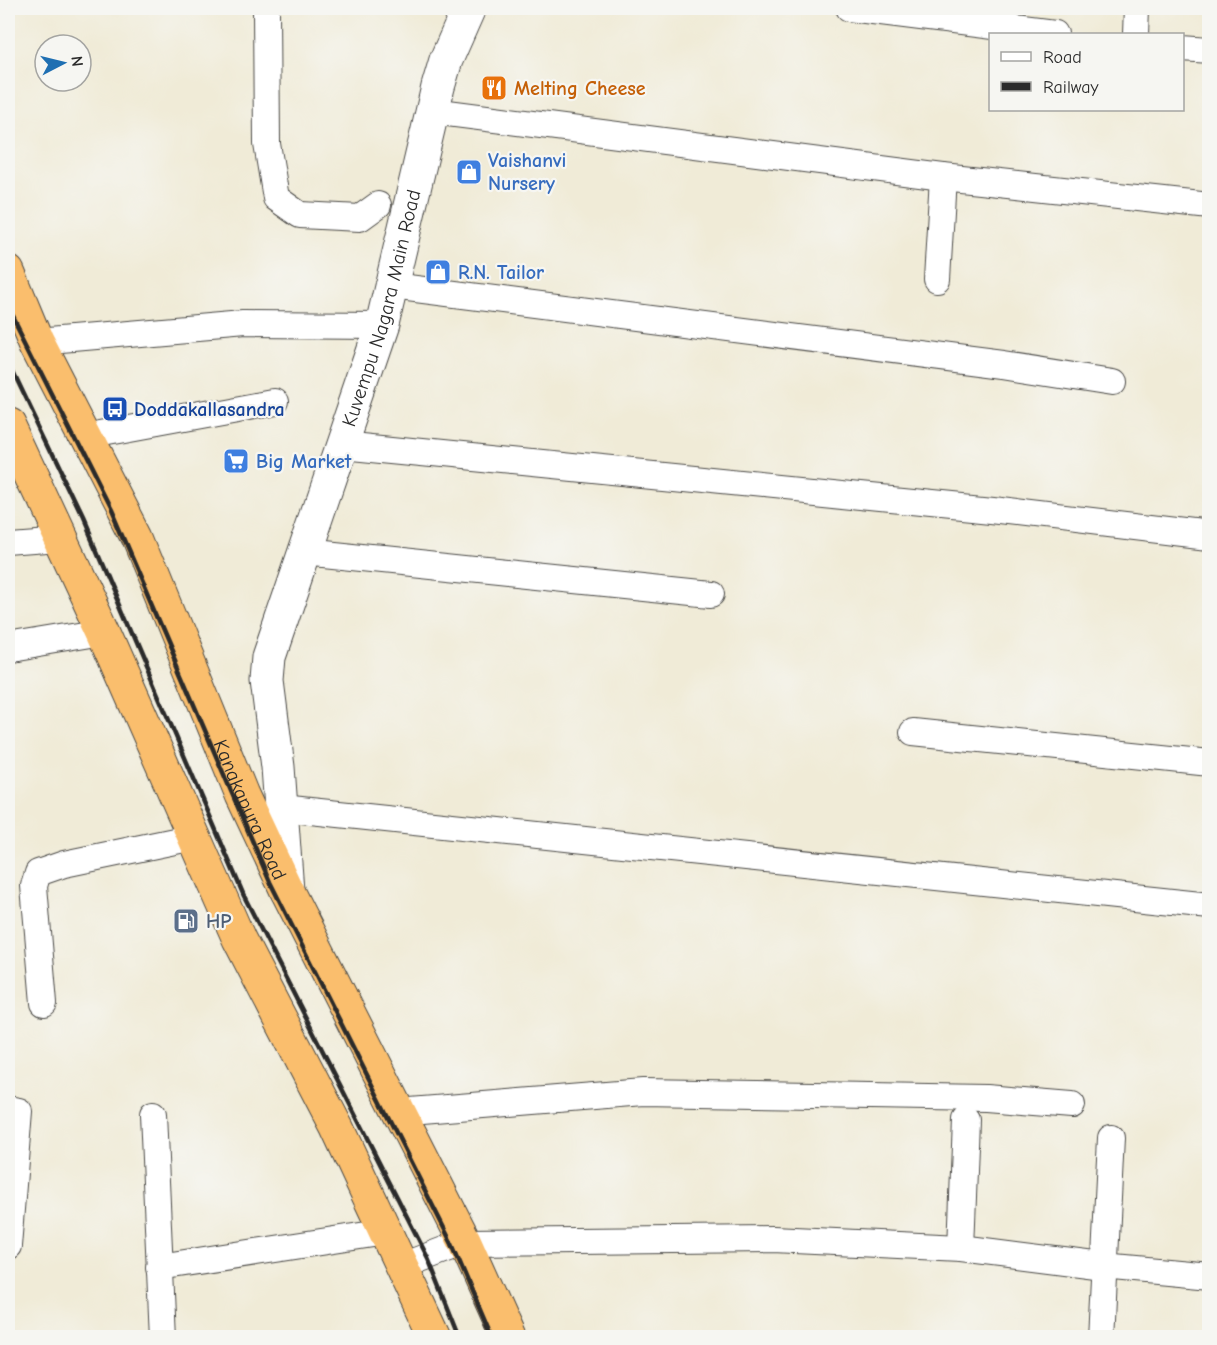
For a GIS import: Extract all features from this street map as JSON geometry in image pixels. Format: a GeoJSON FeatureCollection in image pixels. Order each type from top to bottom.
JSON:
{"type":"FeatureCollection","features":[{"type":"Feature","properties":{"kind":"highway","name":"Kanakapura Road"},"geometry":{"type":"LineString","coordinates":[[8,272],[37,342],[137,537],[242,795],[287,891],[465,1242],[508,1338]]}},
{"type":"Feature","properties":{"kind":"highway"},"geometry":{"type":"LineString","coordinates":[[8,426],[104,632],[239,939],[337,1128],[435,1338]]}},
{"type":"Feature","properties":{"kind":"street"},"geometry":{"type":"LineString","coordinates":[[266,8],[267,144],[276,198],[300,215],[360,218],[378,205]]}},
{"type":"Feature","properties":{"kind":"street","name":"Kuvempu Nagara Main Road"},"geometry":{"type":"LineString","coordinates":[[287,891],[282,808],[269,703],[269,657],[382,325],[432,111],[446,60],[469,8]]}},
{"type":"Feature","properties":{"kind":"street"},"geometry":{"type":"LineString","coordinates":[[849,8],[1047,33]]}},
{"type":"Feature","properties":{"kind":"street"},"geometry":{"type":"LineString","coordinates":[[1136,33],[1137,8]]}},
{"type":"Feature","properties":{"kind":"street"},"geometry":{"type":"LineString","coordinates":[[1184,48],[1209,50]]}},
{"type":"Feature","properties":{"kind":"street"},"geometry":{"type":"LineString","coordinates":[[432,111],[943,177],[1209,206]]}},
{"type":"Feature","properties":{"kind":"street"},"geometry":{"type":"LineString","coordinates":[[937,279],[943,177]]}},
{"type":"Feature","properties":{"kind":"street"},"geometry":{"type":"LineString","coordinates":[[392,286],[1004,364],[1112,381]]}},
{"type":"Feature","properties":{"kind":"street"},"geometry":{"type":"LineString","coordinates":[[37,342],[243,324],[382,325]]}},
{"type":"Feature","properties":{"kind":"street"},"geometry":{"type":"LineString","coordinates":[[85,436],[275,401]]}},
{"type":"Feature","properties":{"kind":"street"},"geometry":{"type":"LineString","coordinates":[[342,444],[992,508],[1209,535]]}},
{"type":"Feature","properties":{"kind":"street"},"geometry":{"type":"LineString","coordinates":[[8,543],[60,538]]}},
{"type":"Feature","properties":{"kind":"street"},"geometry":{"type":"LineString","coordinates":[[304,552],[711,594]]}},
{"type":"Feature","properties":{"kind":"street"},"geometry":{"type":"LineString","coordinates":[[8,648],[104,632]]}},
{"type":"Feature","properties":{"kind":"street"},"geometry":{"type":"LineString","coordinates":[[913,732],[1209,763]]}},
{"type":"Feature","properties":{"kind":"street"},"geometry":{"type":"LineString","coordinates":[[282,808],[1209,906]]}},
{"type":"Feature","properties":{"kind":"street"},"geometry":{"type":"LineString","coordinates":[[45,1003],[34,886],[38,873],[64,864],[194,837]]}},
{"type":"Feature","properties":{"kind":"street"},"geometry":{"type":"LineString","coordinates":[[398,1112],[643,1092],[986,1098],[1072,1105]]}},
{"type":"Feature","properties":{"kind":"street"},"geometry":{"type":"LineString","coordinates":[[8,1109],[19,1111],[8,1246]]}},
{"type":"Feature","properties":{"kind":"street"},"geometry":{"type":"LineString","coordinates":[[153,1114],[163,1338]]}},
{"type":"Feature","properties":{"kind":"street"},"geometry":{"type":"LineString","coordinates":[[961,1248],[966,1120]]}},
{"type":"Feature","properties":{"kind":"street"},"geometry":{"type":"LineString","coordinates":[[1101,1338],[1111,1138]]}},
{"type":"Feature","properties":{"kind":"street"},"geometry":{"type":"LineString","coordinates":[[159,1267],[386,1232]]}},
{"type":"Feature","properties":{"kind":"street"},"geometry":{"type":"LineString","coordinates":[[402,1266],[465,1242],[773,1239],[961,1248],[1103,1266],[1209,1276]]}},
{"type":"Feature","properties":{"kind":"railway"},"geometry":{"type":"LineString","coordinates":[[8,306],[111,511],[270,882],[452,1244],[492,1338]]}},
{"type":"Feature","properties":{"kind":"railway"},"geometry":{"type":"LineString","coordinates":[[8,362],[84,521],[244,896],[428,1258],[460,1338]]}},
{"type":"Feature","properties":{"kind":"place","name":"Melting Cheese"},"geometry":{"type":"Point","coordinates":[494,88]}},
{"type":"Feature","properties":{"kind":"place","name":"Vaishanvi Nursery"},"geometry":{"type":"Point","coordinates":[469,172]}},
{"type":"Feature","properties":{"kind":"place","name":"R.N. Tailor"},"geometry":{"type":"Point","coordinates":[438,272]}},
{"type":"Feature","properties":{"kind":"place","name":"Doddakallasandra"},"geometry":{"type":"Point","coordinates":[115,409]}},
{"type":"Feature","properties":{"kind":"place","name":"Big Market"},"geometry":{"type":"Point","coordinates":[236,461]}},
{"type":"Feature","properties":{"kind":"place","name":"HP"},"geometry":{"type":"Point","coordinates":[186,921]}}]}
